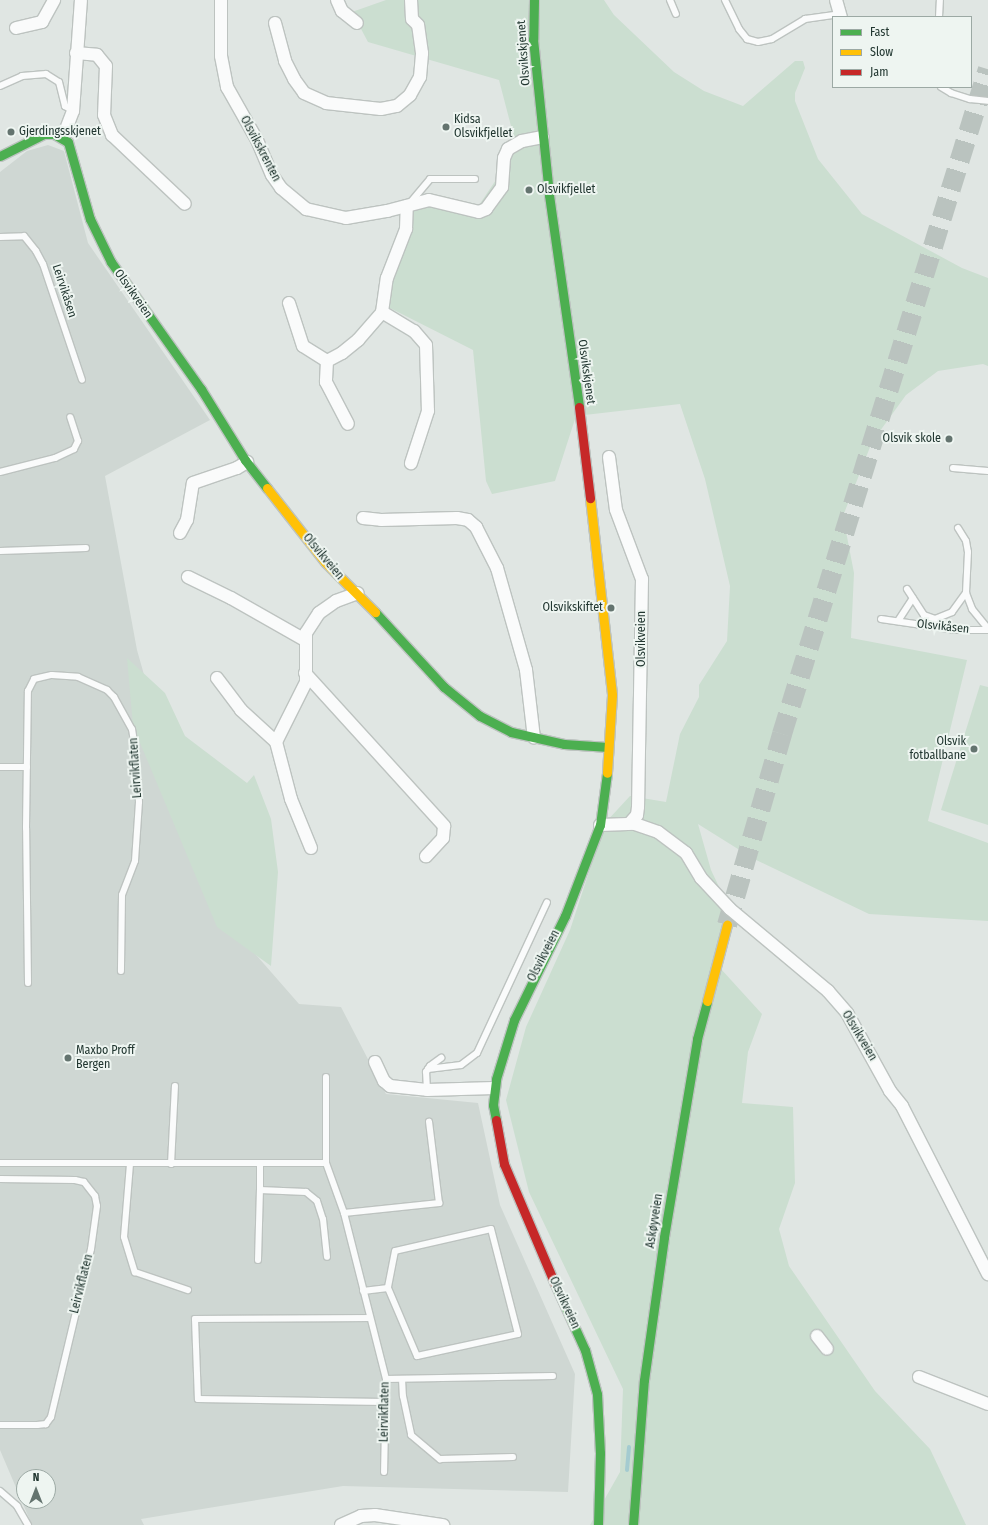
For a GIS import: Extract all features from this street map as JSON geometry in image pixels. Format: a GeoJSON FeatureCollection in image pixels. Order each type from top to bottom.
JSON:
{"type":"FeatureCollection","features":[{"type":"Feature","properties":{"kind":"main road","name":"Olsvikskjenet"},"geometry":{"type":"LineString","coordinates":[[534,0],[533,40],[543,138],[608,638],[612,696],[608,747]]}},
{"type":"Feature","properties":{"kind":"main road"},"geometry":{"type":"LineString","coordinates":[[0,156],[33,137],[54,134],[63,137]]}},
{"type":"Feature","properties":{"kind":"main road","name":"Olsvikveien"},"geometry":{"type":"LineString","coordinates":[[63,137],[73,152],[92,224],[111,262],[201,389],[247,462],[325,562],[358,593],[453,695],[480,716],[511,732],[534,738],[608,747],[606,779],[600,825],[565,916],[514,1020],[494,1088],[493,1105],[504,1164],[537,1247],[586,1350],[597,1394],[600,1453],[598,1525]]}},
{"type":"Feature","properties":{"kind":"main road","name":"Askøyveien"},"geometry":{"type":"LineString","coordinates":[[633,1525],[644,1380],[664,1237],[697,1039],[727,925]]}},
{"type":"Feature","properties":{"kind":"street"},"geometry":{"type":"LineString","coordinates":[[16,28],[42,22],[54,0]]}},
{"type":"Feature","properties":{"kind":"street"},"geometry":{"type":"LineString","coordinates":[[63,137],[73,111],[81,0]]}},
{"type":"Feature","properties":{"kind":"street","name":"Olsvikskrenten"},"geometry":{"type":"LineString","coordinates":[[221,0],[221,56],[227,87],[281,188],[306,209],[346,218],[408,206],[429,200],[466,211],[479,212],[486,209],[502,187],[504,158],[508,149],[522,141],[543,138]]}},
{"type":"Feature","properties":{"kind":"street"},"geometry":{"type":"LineString","coordinates":[[337,0],[342,11],[357,23]]}},
{"type":"Feature","properties":{"kind":"street"},"geometry":{"type":"LineString","coordinates":[[276,23],[285,61],[294,79],[304,93],[326,103],[381,110],[397,106],[412,92],[420,77],[422,53],[418,25],[412,19],[411,0]]}},
{"type":"Feature","properties":{"kind":"street"},"geometry":{"type":"LineString","coordinates":[[836,0],[840,16]]}},
{"type":"Feature","properties":{"kind":"street"},"geometry":{"type":"LineString","coordinates":[[76,53],[98,55],[106,66],[104,115],[112,135],[185,204]]}},
{"type":"Feature","properties":{"kind":"street"},"geometry":{"type":"LineString","coordinates":[[327,361],[358,340],[382,312],[387,278],[406,229],[408,206]]}},
{"type":"Feature","properties":{"kind":"street"},"geometry":{"type":"LineString","coordinates":[[289,303],[302,346],[327,361]]}},
{"type":"Feature","properties":{"kind":"street"},"geometry":{"type":"LineString","coordinates":[[382,312],[414,331],[426,345],[428,411],[411,463]]}},
{"type":"Feature","properties":{"kind":"street"},"geometry":{"type":"LineString","coordinates":[[327,361],[326,382],[348,424]]}},
{"type":"Feature","properties":{"kind":"street","name":"Olsvikveien"},"geometry":{"type":"LineString","coordinates":[[609,457],[616,510],[642,579],[642,657],[638,807],[637,815],[630,823]]}},
{"type":"Feature","properties":{"kind":"street"},"geometry":{"type":"LineString","coordinates":[[180,533],[187,520],[193,483],[237,468],[247,462]]}},
{"type":"Feature","properties":{"kind":"street"},"geometry":{"type":"LineString","coordinates":[[363,518],[382,520],[457,518],[468,520],[476,527],[498,568],[526,670],[534,738]]}},
{"type":"Feature","properties":{"kind":"street"},"geometry":{"type":"LineString","coordinates":[[188,577],[231,598],[305,640],[308,655],[306,682],[276,742]]}},
{"type":"Feature","properties":{"kind":"street","name":"Olsvikveien"},"geometry":{"type":"LineString","coordinates":[[305,640],[306,633],[319,613],[336,601],[358,593]]}},
{"type":"Feature","properties":{"kind":"street"},"geometry":{"type":"LineString","coordinates":[[306,674],[444,826],[443,838],[426,856]]}},
{"type":"Feature","properties":{"kind":"street"},"geometry":{"type":"LineString","coordinates":[[217,678],[241,710],[276,742],[291,799],[311,848]]}},
{"type":"Feature","properties":{"kind":"street","name":"Olsvikveien"},"geometry":{"type":"LineString","coordinates":[[600,825],[630,823],[658,832],[686,853],[701,878],[730,909],[811,976],[846,1013],[890,1091],[901,1105],[988,1274]]}},
{"type":"Feature","properties":{"kind":"street"},"geometry":{"type":"LineString","coordinates":[[376,1062],[384,1081],[390,1086],[427,1090],[494,1088]]}},
{"type":"Feature","properties":{"kind":"street"},"geometry":{"type":"LineString","coordinates":[[817,1336],[827,1348]]}},
{"type":"Feature","properties":{"kind":"street"},"geometry":{"type":"LineString","coordinates":[[918,1377],[988,1404]]}},
{"type":"Feature","properties":{"kind":"street"},"geometry":{"type":"LineString","coordinates":[[341,1525],[361,1516],[375,1515],[443,1525]]}},
{"type":"Feature","properties":{"kind":"lane"},"geometry":{"type":"LineString","coordinates":[[670,0],[676,14]]}},
{"type":"Feature","properties":{"kind":"lane"},"geometry":{"type":"LineString","coordinates":[[940,0],[940,16]]}},
{"type":"Feature","properties":{"kind":"lane"},"geometry":{"type":"LineString","coordinates":[[727,1],[738,29],[747,39],[758,42],[772,39],[805,19],[832,17]]}},
{"type":"Feature","properties":{"kind":"lane"},"geometry":{"type":"LineString","coordinates":[[0,86],[22,76],[46,74],[59,82],[65,106],[73,111]]}},
{"type":"Feature","properties":{"kind":"lane"},"geometry":{"type":"LineString","coordinates":[[943,88],[964,97],[988,101]]}},
{"type":"Feature","properties":{"kind":"lane"},"geometry":{"type":"LineString","coordinates":[[408,206],[430,179],[475,179]]}},
{"type":"Feature","properties":{"kind":"lane","name":"Leirvikåsen"},"geometry":{"type":"LineString","coordinates":[[0,238],[24,236],[43,264],[82,380]]}},
{"type":"Feature","properties":{"kind":"lane"},"geometry":{"type":"LineString","coordinates":[[0,472],[56,458],[74,449],[78,441],[70,417]]}},
{"type":"Feature","properties":{"kind":"lane"},"geometry":{"type":"LineString","coordinates":[[953,468],[988,471]]}},
{"type":"Feature","properties":{"kind":"lane","name":"Olsvikåsen"},"geometry":{"type":"LineString","coordinates":[[958,528],[966,541],[968,552],[966,593],[972,609],[988,629]]}},
{"type":"Feature","properties":{"kind":"lane"},"geometry":{"type":"LineString","coordinates":[[0,551],[86,548]]}},
{"type":"Feature","properties":{"kind":"lane","name":"Olsvikåsen"},"geometry":{"type":"LineString","coordinates":[[907,590],[924,615],[940,619],[952,612],[966,593]]}},
{"type":"Feature","properties":{"kind":"lane","name":"Olsvikåsen"},"geometry":{"type":"LineString","coordinates":[[898,621],[912,598]]}},
{"type":"Feature","properties":{"kind":"lane","name":"Olsvikåsen"},"geometry":{"type":"LineString","coordinates":[[881,619],[956,630],[988,629]]}},
{"type":"Feature","properties":{"kind":"lane","name":"Leirvikflaten"},"geometry":{"type":"LineString","coordinates":[[28,983],[28,691],[34,679],[52,675],[67,676],[96,684],[114,697],[129,720],[136,753],[138,802],[134,861],[122,895],[121,971]]}},
{"type":"Feature","properties":{"kind":"lane"},"geometry":{"type":"LineString","coordinates":[[0,767],[27,767]]}},
{"type":"Feature","properties":{"kind":"lane","name":"Olsvikveien"},"geometry":{"type":"LineString","coordinates":[[428,1069],[461,1065],[477,1054],[547,902]]}},
{"type":"Feature","properties":{"kind":"lane"},"geometry":{"type":"LineString","coordinates":[[427,1090],[425,1079],[428,1069],[441,1058]]}},
{"type":"Feature","properties":{"kind":"lane","name":"Leirvikflaten"},"geometry":{"type":"LineString","coordinates":[[326,1077],[326,1163],[344,1213],[386,1379],[384,1402],[384,1472]]}},
{"type":"Feature","properties":{"kind":"lane"},"geometry":{"type":"LineString","coordinates":[[171,1164],[175,1086]]}},
{"type":"Feature","properties":{"kind":"lane"},"geometry":{"type":"LineString","coordinates":[[344,1213],[439,1203],[428,1122]]}},
{"type":"Feature","properties":{"kind":"lane"},"geometry":{"type":"LineString","coordinates":[[0,1163],[326,1163]]}},
{"type":"Feature","properties":{"kind":"lane"},"geometry":{"type":"LineString","coordinates":[[130,1164],[124,1237],[135,1272],[188,1290]]}},
{"type":"Feature","properties":{"kind":"lane"},"geometry":{"type":"LineString","coordinates":[[258,1260],[260,1164]]}},
{"type":"Feature","properties":{"kind":"lane","name":"Leirvikflaten"},"geometry":{"type":"LineString","coordinates":[[0,1179],[42,1178],[84,1182],[95,1196],[97,1206],[91,1249],[51,1417],[46,1424],[0,1425]]}},
{"type":"Feature","properties":{"kind":"lane"},"geometry":{"type":"LineString","coordinates":[[260,1190],[306,1192],[317,1201],[323,1219],[327,1257]]}},
{"type":"Feature","properties":{"kind":"lane"},"geometry":{"type":"LineString","coordinates":[[491,1228],[518,1334],[417,1356],[388,1288],[394,1251],[491,1228]]}},
{"type":"Feature","properties":{"kind":"lane"},"geometry":{"type":"LineString","coordinates":[[363,1291],[388,1288]]}},
{"type":"Feature","properties":{"kind":"lane"},"geometry":{"type":"LineString","coordinates":[[370,1318],[195,1319],[198,1399],[384,1402]]}},
{"type":"Feature","properties":{"kind":"lane"},"geometry":{"type":"LineString","coordinates":[[386,1379],[552,1376]]}},
{"type":"Feature","properties":{"kind":"lane"},"geometry":{"type":"LineString","coordinates":[[402,1379],[403,1396],[412,1435],[440,1459],[513,1457]]}},
{"type":"Feature","properties":{"kind":"lane"},"geometry":{"type":"LineString","coordinates":[[0,1491],[16,1506],[28,1525]]}},
{"type":"Feature","properties":{"kind":"shaded area"},"geometry":{"type":"Polygon","coordinates":[[[48,145],[64,151],[88,243],[210,420],[105,476],[137,650],[208,900],[299,1004],[341,1007],[386,1094],[478,1103],[500,1205],[575,1374],[568,1492],[343,1486],[141,1519],[144,1525],[32,1525],[25,1509],[56,1509],[56,1469],[16,1469],[16,1488],[0,1450],[0,172],[27,151],[48,145]]]}},
{"type":"Feature","properties":{"kind":"green space"},"geometry":{"type":"Polygon","coordinates":[[[386,0],[604,0],[614,15],[674,72],[704,91],[743,106],[795,61],[803,61],[805,68],[795,93],[795,101],[818,159],[862,214],[962,268],[988,278],[988,366],[983,364],[938,371],[906,395],[872,442],[843,516],[854,573],[851,638],[967,660],[928,821],[988,843],[988,921],[869,914],[754,859],[698,824],[711,870],[730,910],[721,969],[762,1014],[748,1052],[742,1103],[793,1107],[795,1183],[779,1229],[789,1266],[875,1391],[930,1449],[966,1525],[590,1525],[620,1472],[623,1389],[529,1192],[506,1100],[526,1027],[570,930],[605,823],[630,796],[666,802],[680,734],[699,697],[699,685],[727,641],[730,586],[705,479],[680,404],[576,416],[555,481],[492,494],[486,481],[473,350],[384,305],[415,204],[475,211],[517,149],[499,80],[368,42],[352,12],[386,0]]]}},
{"type":"Feature","properties":{"kind":"green space"},"geometry":{"type":"Polygon","coordinates":[[[127,658],[165,693],[185,736],[247,783],[254,775],[271,819],[278,872],[271,966],[217,927],[133,726],[127,658]]]}},
{"type":"Feature","properties":{"kind":"green space","name":"Olsvik fotballbane"},"geometry":{"type":"Polygon","coordinates":[[[980,685],[988,687],[988,825],[941,810],[980,685]]]}},
{"type":"Feature","properties":{"kind":"waterway"},"geometry":{"type":"LineString","coordinates":[[627,1470],[629,1447]]}},
{"type":"Feature","properties":{"kind":"tunnel"},"geometry":{"type":"LineString","coordinates":[[727,925],[782,734],[988,69]]}},
{"type":"Feature","properties":{"kind":"traffic: fast"},"geometry":{"type":"LineString","coordinates":[[534,0],[533,39],[549,195],[579,407]]}},
{"type":"Feature","properties":{"kind":"traffic: fast"},"geometry":{"type":"LineString","coordinates":[[0,156],[44,134],[54,134],[68,142],[90,219],[111,262],[201,389],[245,460],[267,488]]}},
{"type":"Feature","properties":{"kind":"traffic: fast"},"geometry":{"type":"LineString","coordinates":[[375,612],[444,687],[480,716],[511,732],[564,744],[608,747]]}},
{"type":"Feature","properties":{"kind":"traffic: fast"},"geometry":{"type":"LineString","coordinates":[[496,1120],[493,1105],[496,1079],[514,1020],[565,916],[600,825],[607,773]]}},
{"type":"Feature","properties":{"kind":"traffic: fast"},"geometry":{"type":"LineString","coordinates":[[633,1525],[644,1380],[664,1237],[697,1039],[707,1001]]}},
{"type":"Feature","properties":{"kind":"traffic: fast"},"geometry":{"type":"LineString","coordinates":[[555,1284],[585,1350],[597,1394],[600,1453],[598,1525]]}},
{"type":"Feature","properties":{"kind":"traffic: slow"},"geometry":{"type":"LineString","coordinates":[[267,488],[325,562],[375,612]]}},
{"type":"Feature","properties":{"kind":"traffic: slow"},"geometry":{"type":"LineString","coordinates":[[590,498],[612,695],[607,773]]}},
{"type":"Feature","properties":{"kind":"traffic: slow"},"geometry":{"type":"LineString","coordinates":[[707,1001],[727,925]]}},
{"type":"Feature","properties":{"kind":"traffic: jam"},"geometry":{"type":"LineString","coordinates":[[579,407],[590,498]]}},
{"type":"Feature","properties":{"kind":"traffic: jam"},"geometry":{"type":"LineString","coordinates":[[496,1120],[504,1164],[555,1284]]}},
{"type":"Feature","properties":{"kind":"place","name":"Kidsa Olsvikfjellet"},"geometry":{"type":"Point","coordinates":[446,127]}},
{"type":"Feature","properties":{"kind":"place","name":"Gjerdingsskjenet"},"geometry":{"type":"Point","coordinates":[11,132]}},
{"type":"Feature","properties":{"kind":"place","name":"Olsvikfjellet"},"geometry":{"type":"Point","coordinates":[529,190]}},
{"type":"Feature","properties":{"kind":"place","name":"Olsvik skole"},"geometry":{"type":"Point","coordinates":[949,439]}},
{"type":"Feature","properties":{"kind":"place","name":"Olsvikskiftet"},"geometry":{"type":"Point","coordinates":[611,608]}},
{"type":"Feature","properties":{"kind":"place","name":"Olsvik fotballbane"},"geometry":{"type":"Point","coordinates":[974,749]}},
{"type":"Feature","properties":{"kind":"place","name":"Maxbo Proff Bergen"},"geometry":{"type":"Point","coordinates":[68,1058]}}]}
